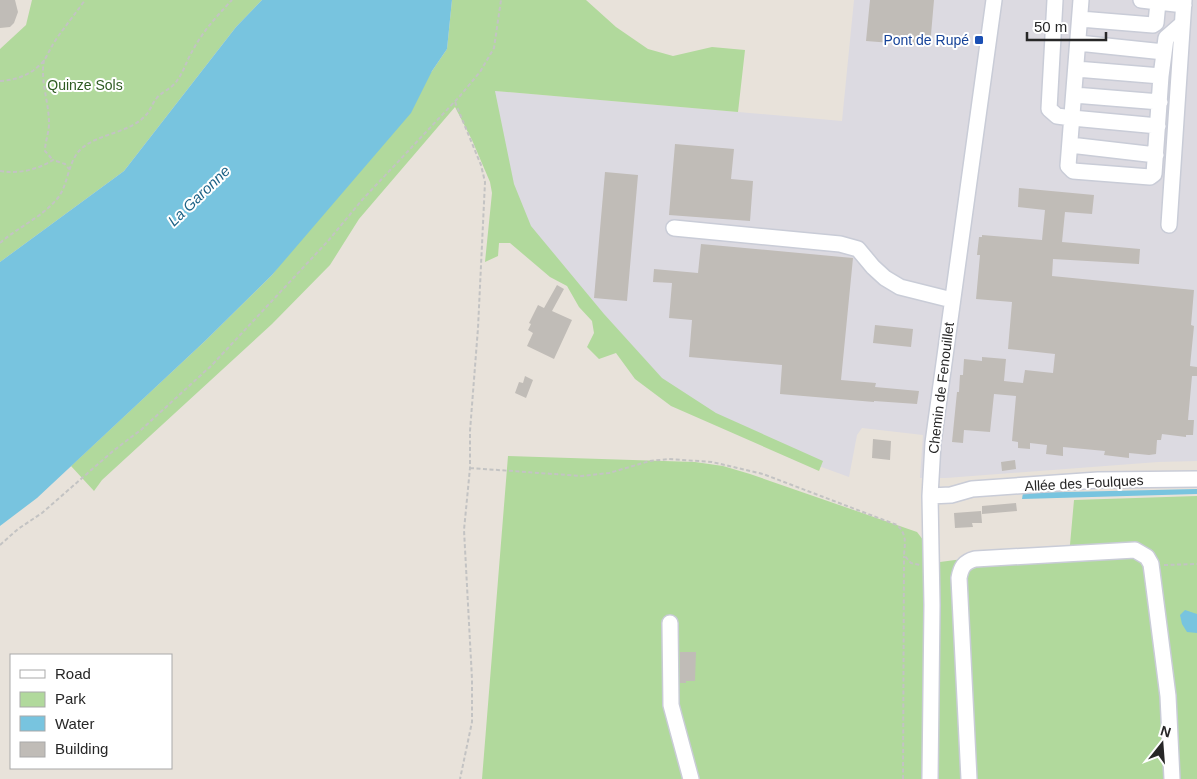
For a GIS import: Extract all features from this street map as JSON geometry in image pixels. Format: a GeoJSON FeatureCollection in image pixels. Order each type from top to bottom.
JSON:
{"type":"FeatureCollection","features":[{"type":"Feature","properties":{"kind":"street","name":"Chemin de Fenouillet"},"geometry":{"type":"LineString","coordinates":[[930,779],[932,605],[930,490],[933,444],[994,0]]}},
{"type":"Feature","properties":{"kind":"street"},"geometry":{"type":"LineString","coordinates":[[1055,0],[1048,104],[1052,113],[1057,116],[1072,118],[1158,126]]}},
{"type":"Feature","properties":{"kind":"street"},"geometry":{"type":"LineString","coordinates":[[1081,0],[1068,166],[1073,171],[1150,177],[1154,174],[1161,76],[1166,38],[1182,24]]}},
{"type":"Feature","properties":{"kind":"street"},"geometry":{"type":"LineString","coordinates":[[1141,0],[1184,2],[1169,225]]}},
{"type":"Feature","properties":{"kind":"street"},"geometry":{"type":"LineString","coordinates":[[1080,19],[1153,26],[1156,23],[1162,1]]}},
{"type":"Feature","properties":{"kind":"street"},"geometry":{"type":"LineString","coordinates":[[1078,43],[1164,52]]}},
{"type":"Feature","properties":{"kind":"street"},"geometry":{"type":"LineString","coordinates":[[1076,69],[1161,76]]}},
{"type":"Feature","properties":{"kind":"street"},"geometry":{"type":"LineString","coordinates":[[1074,95],[1160,102]]}},
{"type":"Feature","properties":{"kind":"street"},"geometry":{"type":"LineString","coordinates":[[1070,145],[1156,155]]}},
{"type":"Feature","properties":{"kind":"street"},"geometry":{"type":"LineString","coordinates":[[674,228],[840,244],[858,249],[885,278],[900,287],[952,300]]}},
{"type":"Feature","properties":{"kind":"street","name":"Allée des Foulques"},"geometry":{"type":"LineString","coordinates":[[930,490],[1098,480],[1197,479]]}},
{"type":"Feature","properties":{"kind":"street"},"geometry":{"type":"LineString","coordinates":[[969,779],[959,578],[961,568],[968,561],[975,559],[1135,550],[1147,557],[1151,564],[1168,696],[1172,779]]}},
{"type":"Feature","properties":{"kind":"street"},"geometry":{"type":"LineString","coordinates":[[670,623],[670,705],[691,779]]}},
{"type":"Feature","properties":{"kind":"path"},"geometry":{"type":"LineString","coordinates":[[70,169],[65,164],[53,160],[45,151],[49,123],[42,70],[44,60],[52,45],[85,0]]}},
{"type":"Feature","properties":{"kind":"path"},"geometry":{"type":"LineString","coordinates":[[0,243],[18,228],[34,220],[57,199],[65,187],[66,178],[77,153],[82,148],[110,133],[139,122],[147,114],[157,98],[176,82],[193,48],[232,0]]}},
{"type":"Feature","properties":{"kind":"path"},"geometry":{"type":"LineString","coordinates":[[0,545],[18,529],[42,513],[113,451],[142,429],[212,365],[328,241],[362,200],[475,79],[494,48],[501,0]]}},
{"type":"Feature","properties":{"kind":"path"},"geometry":{"type":"LineString","coordinates":[[0,81],[15,80],[23,77],[44,60]]}},
{"type":"Feature","properties":{"kind":"path"},"geometry":{"type":"LineString","coordinates":[[455,102],[481,165],[485,182],[478,328],[470,431],[470,468],[464,530],[472,679],[472,722],[460,779]]}},
{"type":"Feature","properties":{"kind":"path"},"geometry":{"type":"LineString","coordinates":[[0,171],[20,172],[44,165],[53,160]]}},
{"type":"Feature","properties":{"kind":"path"},"geometry":{"type":"LineString","coordinates":[[470,468],[581,476],[609,473],[669,459],[712,462],[763,474],[898,526],[905,535],[903,779]]}},
{"type":"Feature","properties":{"kind":"path"},"geometry":{"type":"LineString","coordinates":[[904,555],[911,563],[922,566]]}},
{"type":"Feature","properties":{"kind":"shaded area"},"geometry":{"type":"Polygon","coordinates":[[[854,0],[1197,0],[1197,461],[1158,462],[946,478],[920,478],[923,435],[862,428],[857,435],[849,477],[794,457],[658,392],[498,199],[472,89],[842,121],[854,0]]]}},
{"type":"Feature","properties":{"kind":"green space","name":"Quinze Sols"},"geometry":{"type":"Polygon","coordinates":[[[32,0],[262,0],[236,27],[124,171],[0,262],[0,49],[26,25],[32,0]]]}},
{"type":"Feature","properties":{"kind":"green space"},"geometry":{"type":"Polygon","coordinates":[[[452,0],[586,0],[616,27],[648,49],[673,56],[712,47],[745,50],[738,112],[495,91],[514,184],[531,226],[604,314],[662,378],[716,413],[823,461],[819,471],[671,406],[635,379],[616,353],[599,359],[587,347],[594,333],[592,321],[579,307],[567,286],[550,277],[510,243],[499,243],[498,256],[485,262],[492,193],[490,182],[455,107],[359,219],[330,265],[272,324],[102,480],[94,491],[71,466],[205,341],[272,275],[432,71],[447,49],[452,0]]]}},
{"type":"Feature","properties":{"kind":"green space"},"geometry":{"type":"Polygon","coordinates":[[[508,456],[695,462],[723,466],[917,532],[940,562],[1070,545],[1074,500],[1197,496],[1197,779],[482,779],[508,456]]]}},
{"type":"Feature","properties":{"kind":"water","name":"La Garonne"},"geometry":{"type":"Polygon","coordinates":[[[262,0],[452,0],[447,49],[432,71],[411,113],[272,275],[205,341],[37,498],[0,526],[0,262],[124,171],[236,27],[262,0]]]}},
{"type":"Feature","properties":{"kind":"water"},"geometry":{"type":"Polygon","coordinates":[[[1197,489],[1197,494],[1022,499],[1023,493],[1197,489]]]}},
{"type":"Feature","properties":{"kind":"water"},"geometry":{"type":"Polygon","coordinates":[[[1185,610],[1197,614],[1197,633],[1187,632],[1182,624],[1180,615],[1185,610]]]}},
{"type":"Feature","properties":{"kind":"building"},"geometry":{"type":"Polygon","coordinates":[[[0,0],[15,0],[18,12],[14,23],[10,27],[0,28],[0,0]]]}},
{"type":"Feature","properties":{"kind":"building"},"geometry":{"type":"Polygon","coordinates":[[[870,0],[934,0],[930,46],[866,41],[870,0]]]}},
{"type":"Feature","properties":{"kind":"building"},"geometry":{"type":"Polygon","coordinates":[[[675,144],[734,149],[731,179],[753,181],[750,221],[669,215],[675,144]]]}},
{"type":"Feature","properties":{"kind":"building"},"geometry":{"type":"Polygon","coordinates":[[[605,172],[638,175],[627,301],[594,298],[605,172]]]}},
{"type":"Feature","properties":{"kind":"building"},"geometry":{"type":"Polygon","coordinates":[[[1019,188],[1094,195],[1092,214],[1065,212],[1062,242],[1140,249],[1139,264],[1053,259],[1052,276],[1194,290],[1191,325],[1194,326],[1190,366],[1197,367],[1197,376],[1192,376],[1188,420],[1194,420],[1193,435],[1186,435],[1186,437],[1162,434],[1161,440],[1157,440],[1156,454],[1129,453],[1129,458],[1104,455],[1105,451],[1063,447],[1063,456],[1046,454],[1047,445],[1030,443],[1030,449],[1018,448],[1018,442],[1012,441],[1016,396],[994,394],[990,432],[964,430],[963,443],[952,442],[957,392],[959,392],[960,375],[963,375],[964,359],[982,361],[982,357],[1006,359],[1004,381],[1023,383],[1025,370],[1053,373],[1055,354],[1008,349],[1012,302],[976,299],[980,255],[977,255],[979,237],[982,237],[982,235],[1042,240],[1045,210],[1018,207],[1019,188]]]}},
{"type":"Feature","properties":{"kind":"building"},"geometry":{"type":"Polygon","coordinates":[[[701,244],[853,258],[841,380],[876,383],[875,387],[919,391],[917,404],[780,394],[782,365],[689,357],[692,320],[669,318],[672,283],[653,282],[654,269],[698,273],[701,244]]]}},
{"type":"Feature","properties":{"kind":"building"},"geometry":{"type":"Polygon","coordinates":[[[557,285],[564,289],[552,311],[572,320],[554,359],[527,346],[533,333],[528,330],[531,324],[529,323],[538,305],[544,308],[557,285]]]}},
{"type":"Feature","properties":{"kind":"building"},"geometry":{"type":"Polygon","coordinates":[[[875,325],[913,329],[911,347],[873,343],[875,325]]]}},
{"type":"Feature","properties":{"kind":"building"},"geometry":{"type":"Polygon","coordinates":[[[525,376],[533,380],[526,398],[515,393],[519,382],[523,383],[525,376]]]}},
{"type":"Feature","properties":{"kind":"building"},"geometry":{"type":"Polygon","coordinates":[[[873,439],[891,441],[890,460],[872,458],[873,439]]]}},
{"type":"Feature","properties":{"kind":"building"},"geometry":{"type":"Polygon","coordinates":[[[1015,460],[1016,469],[1002,471],[1001,462],[1015,460]]]}},
{"type":"Feature","properties":{"kind":"building"},"geometry":{"type":"Polygon","coordinates":[[[1016,503],[1017,511],[982,514],[982,506],[1016,503]]]}},
{"type":"Feature","properties":{"kind":"building"},"geometry":{"type":"Polygon","coordinates":[[[981,511],[982,523],[972,523],[973,527],[955,528],[954,513],[981,511]]]}},
{"type":"Feature","properties":{"kind":"building"},"geometry":{"type":"Polygon","coordinates":[[[680,652],[696,652],[695,681],[680,683],[680,652]]]}},
{"type":"Feature","properties":{"kind":"place","name":"Pont de Rupé"},"geometry":{"type":"Point","coordinates":[979,40]}}]}
